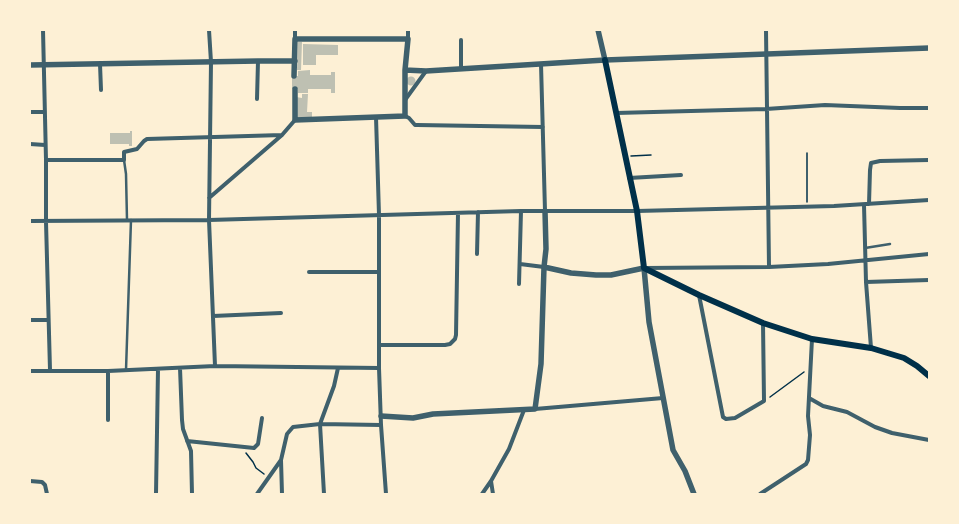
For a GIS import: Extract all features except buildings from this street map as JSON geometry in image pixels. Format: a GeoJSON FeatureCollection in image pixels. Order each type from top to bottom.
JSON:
{"type":"FeatureCollection","features":[{"type":"Feature","properties":{"kind":"main road"},"geometry":{"type":"LineString","coordinates":[[605,60],[637,212],[644,268],[699,295],[763,323],[812,339],[871,348],[904,358],[929,376]]}},
{"type":"Feature","properties":{"kind":"street"},"geometry":{"type":"LineString","coordinates":[[43,30],[50,370]]}},
{"type":"Feature","properties":{"kind":"street"},"geometry":{"type":"LineString","coordinates":[[209,30],[211,62],[209,220],[215,366]]}},
{"type":"Feature","properties":{"kind":"street"},"geometry":{"type":"LineString","coordinates":[[294,76],[295,30]]}},
{"type":"Feature","properties":{"kind":"street"},"geometry":{"type":"LineString","coordinates":[[405,116],[405,70],[408,30]]}},
{"type":"Feature","properties":{"kind":"street"},"geometry":{"type":"LineString","coordinates":[[598,30],[605,60]]}},
{"type":"Feature","properties":{"kind":"street"},"geometry":{"type":"LineString","coordinates":[[766,30],[766,109],[770,208],[769,267]]}},
{"type":"Feature","properties":{"kind":"street"},"geometry":{"type":"LineString","coordinates":[[295,38],[408,39]]}},
{"type":"Feature","properties":{"kind":"street"},"geometry":{"type":"LineString","coordinates":[[461,40],[461,68]]}},
{"type":"Feature","properties":{"kind":"street"},"geometry":{"type":"LineString","coordinates":[[405,70],[426,71],[605,60],[929,48]]}},
{"type":"Feature","properties":{"kind":"street"},"geometry":{"type":"LineString","coordinates":[[30,65],[258,61],[295,62]]}},
{"type":"Feature","properties":{"kind":"street"},"geometry":{"type":"LineString","coordinates":[[258,61],[258,99]]}},
{"type":"Feature","properties":{"kind":"street"},"geometry":{"type":"LineString","coordinates":[[100,64],[101,90]]}},
{"type":"Feature","properties":{"kind":"street"},"geometry":{"type":"LineString","coordinates":[[535,409],[541,364],[544,267],[546,249],[541,64]]}},
{"type":"Feature","properties":{"kind":"street"},"geometry":{"type":"LineString","coordinates":[[405,100],[426,71]]}},
{"type":"Feature","properties":{"kind":"street"},"geometry":{"type":"LineString","coordinates":[[209,198],[282,135],[295,120],[295,89]]}},
{"type":"Feature","properties":{"kind":"street"},"geometry":{"type":"LineString","coordinates":[[616,113],[766,109],[825,105],[929,108]]}},
{"type":"Feature","properties":{"kind":"street"},"geometry":{"type":"LineString","coordinates":[[30,112],[45,112]]}},
{"type":"Feature","properties":{"kind":"street"},"geometry":{"type":"LineString","coordinates":[[295,120],[405,116],[415,125],[543,127]]}},
{"type":"Feature","properties":{"kind":"street"},"geometry":{"type":"LineString","coordinates":[[376,117],[379,215],[379,368],[386,494]]}},
{"type":"Feature","properties":{"kind":"street"},"geometry":{"type":"LineString","coordinates":[[46,160],[124,160],[124,152],[137,149],[147,139],[282,135]]}},
{"type":"Feature","properties":{"kind":"street"},"geometry":{"type":"LineString","coordinates":[[30,144],[46,145]]}},
{"type":"Feature","properties":{"kind":"street"},"geometry":{"type":"LineString","coordinates":[[871,348],[865,260],[866,204],[870,166],[871,163],[880,161],[929,160]]}},
{"type":"Feature","properties":{"kind":"street"},"geometry":{"type":"LineString","coordinates":[[630,178],[681,175]]}},
{"type":"Feature","properties":{"kind":"street"},"geometry":{"type":"LineString","coordinates":[[30,222],[209,220],[545,210],[637,212],[770,208],[929,200]]}},
{"type":"Feature","properties":{"kind":"street"},"geometry":{"type":"LineString","coordinates":[[519,284],[521,211]]}},
{"type":"Feature","properties":{"kind":"street"},"geometry":{"type":"LineString","coordinates":[[477,254],[478,212]]}},
{"type":"Feature","properties":{"kind":"street"},"geometry":{"type":"LineString","coordinates":[[379,345],[446,345],[453,342],[456,335],[458,213]]}},
{"type":"Feature","properties":{"kind":"street"},"geometry":{"type":"LineString","coordinates":[[520,264],[544,267],[571,273],[611,275],[644,268],[769,267],[828,264],[929,254]]}},
{"type":"Feature","properties":{"kind":"street"},"geometry":{"type":"LineString","coordinates":[[644,268],[649,322],[673,450],[685,471],[694,494]]}},
{"type":"Feature","properties":{"kind":"street"},"geometry":{"type":"LineString","coordinates":[[309,272],[379,272]]}},
{"type":"Feature","properties":{"kind":"street"},"geometry":{"type":"LineString","coordinates":[[866,282],[929,280]]}},
{"type":"Feature","properties":{"kind":"street"},"geometry":{"type":"LineString","coordinates":[[699,295],[722,417],[726,419],[735,418],[764,401],[763,323]]}},
{"type":"Feature","properties":{"kind":"street"},"geometry":{"type":"LineString","coordinates":[[212,316],[281,312]]}},
{"type":"Feature","properties":{"kind":"street"},"geometry":{"type":"LineString","coordinates":[[30,320],[48,320]]}},
{"type":"Feature","properties":{"kind":"street"},"geometry":{"type":"LineString","coordinates":[[760,494],[806,464],[808,460],[812,339]]}},
{"type":"Feature","properties":{"kind":"street"},"geometry":{"type":"LineString","coordinates":[[30,370],[108,371],[215,366],[379,368]]}},
{"type":"Feature","properties":{"kind":"street"},"geometry":{"type":"LineString","coordinates":[[180,368],[182,420],[192,456],[192,494]]}},
{"type":"Feature","properties":{"kind":"street"},"geometry":{"type":"LineString","coordinates":[[324,494],[320,424],[334,386],[338,368]]}},
{"type":"Feature","properties":{"kind":"street"},"geometry":{"type":"LineString","coordinates":[[156,494],[158,369]]}},
{"type":"Feature","properties":{"kind":"street"},"geometry":{"type":"LineString","coordinates":[[108,371],[108,420]]}},
{"type":"Feature","properties":{"kind":"street"},"geometry":{"type":"LineString","coordinates":[[381,416],[413,418],[433,414],[524,410],[663,398]]}},
{"type":"Feature","properties":{"kind":"street"},"geometry":{"type":"LineString","coordinates":[[809,398],[822,406],[847,412],[892,434],[929,440]]}},
{"type":"Feature","properties":{"kind":"street"},"geometry":{"type":"LineString","coordinates":[[482,494],[509,449],[524,410]]}},
{"type":"Feature","properties":{"kind":"street"},"geometry":{"type":"LineString","coordinates":[[187,441],[251,448],[258,444],[262,418]]}},
{"type":"Feature","properties":{"kind":"street"},"geometry":{"type":"LineString","coordinates":[[282,494],[281,460],[287,434],[293,427],[320,424],[381,424]]}},
{"type":"Feature","properties":{"kind":"street"},"geometry":{"type":"LineString","coordinates":[[257,494],[281,460]]}},
{"type":"Feature","properties":{"kind":"street"},"geometry":{"type":"LineString","coordinates":[[491,480],[493,494]]}},
{"type":"Feature","properties":{"kind":"street"},"geometry":{"type":"LineString","coordinates":[[30,482],[42,482],[46,485],[47,494]]}},
{"type":"Feature","properties":{"kind":"lane"},"geometry":{"type":"LineString","coordinates":[[124,160],[129,220],[126,370]]}},
{"type":"Feature","properties":{"kind":"lane"},"geometry":{"type":"LineString","coordinates":[[865,248],[890,244]]}},
{"type":"Feature","properties":{"kind":"path"},"geometry":{"type":"LineString","coordinates":[[807,153],[807,206]]}},
{"type":"Feature","properties":{"kind":"path"},"geometry":{"type":"LineString","coordinates":[[625,156],[651,155]]}},
{"type":"Feature","properties":{"kind":"path"},"geometry":{"type":"LineString","coordinates":[[764,401],[811,367]]}},
{"type":"Feature","properties":{"kind":"path"},"geometry":{"type":"LineString","coordinates":[[241,447],[256,468],[269,478]]}}]}
